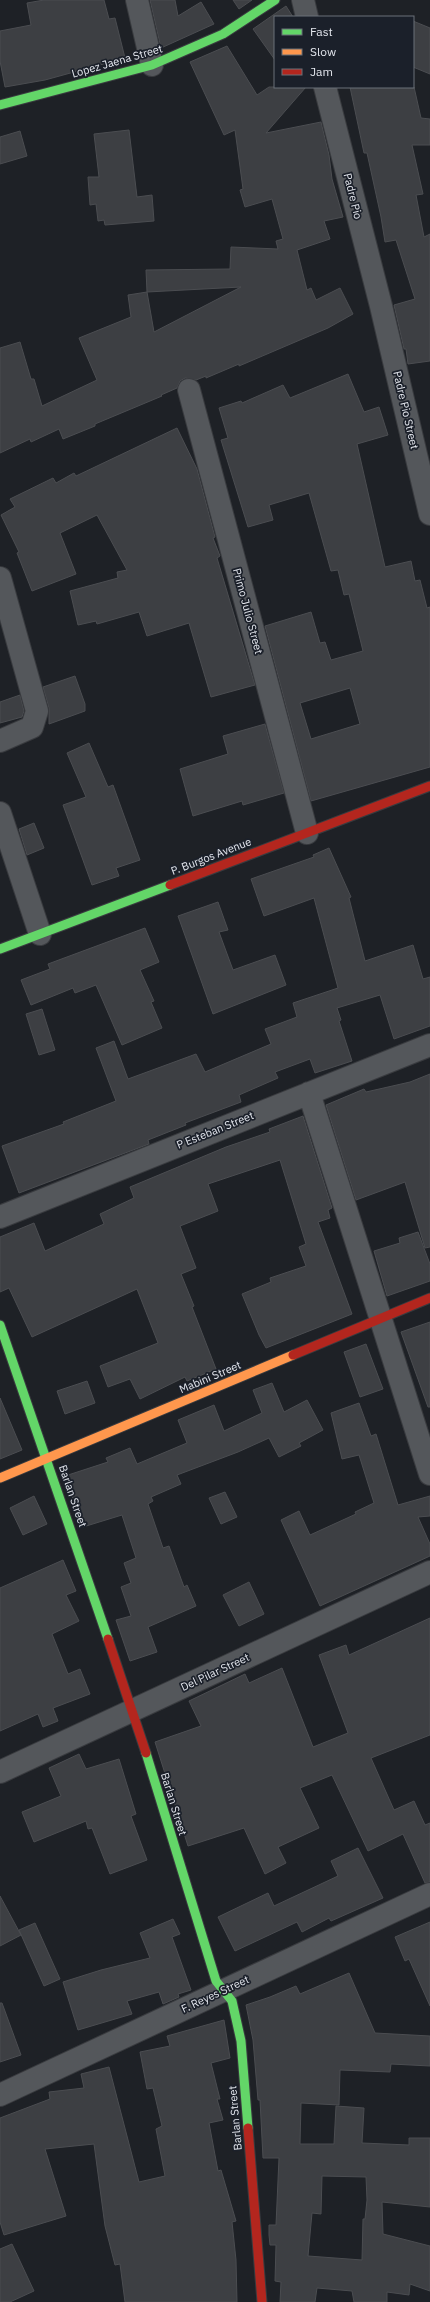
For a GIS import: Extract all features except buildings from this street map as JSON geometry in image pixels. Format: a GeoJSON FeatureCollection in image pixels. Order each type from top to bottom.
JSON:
{"type":"FeatureCollection","features":[{"type":"Feature","properties":{"kind":"street"},"geometry":{"type":"LineString","coordinates":[[138,0],[152,65]]}},
{"type":"Feature","properties":{"kind":"street","name":"Lopez Jaena Street"},"geometry":{"type":"LineString","coordinates":[[0,105],[152,65],[223,34],[275,0]]}},
{"type":"Feature","properties":{"kind":"street"},"geometry":{"type":"LineString","coordinates":[[302,0],[307,16]]}},
{"type":"Feature","properties":{"kind":"street","name":"Padre Pio"},"geometry":{"type":"LineString","coordinates":[[325,88],[381,306]]}},
{"type":"Feature","properties":{"kind":"street","name":"Padre Pio Street"},"geometry":{"type":"LineString","coordinates":[[381,306],[422,442],[430,514]]}},
{"type":"Feature","properties":{"kind":"street","name":"Primo Julio Street"},"geometry":{"type":"LineString","coordinates":[[189,390],[307,833]]}},
{"type":"Feature","properties":{"kind":"street"},"geometry":{"type":"LineString","coordinates":[[0,578],[37,711],[32,727],[0,741]]}},
{"type":"Feature","properties":{"kind":"street","name":"P. Burgos Avenue"},"geometry":{"type":"LineString","coordinates":[[0,949],[430,786]]}},
{"type":"Feature","properties":{"kind":"street"},"geometry":{"type":"LineString","coordinates":[[0,813],[40,934]]}},
{"type":"Feature","properties":{"kind":"street","name":"P Esteban Street"},"geometry":{"type":"LineString","coordinates":[[0,1217],[430,1045]]}},
{"type":"Feature","properties":{"kind":"street"},"geometry":{"type":"LineString","coordinates":[[309,1093],[430,1474]]}},
{"type":"Feature","properties":{"kind":"street","name":"Mabini Street"},"geometry":{"type":"LineString","coordinates":[[0,1478],[430,1298]]}},
{"type":"Feature","properties":{"kind":"street","name":"Barlan Street"},"geometry":{"type":"LineString","coordinates":[[0,1324],[48,1458],[133,1711],[216,1980],[232,2001],[241,2041],[262,2302]]}},
{"type":"Feature","properties":{"kind":"street","name":"Del Pilar Street"},"geometry":{"type":"LineString","coordinates":[[0,1772],[430,1572]]}},
{"type":"Feature","properties":{"kind":"street","name":"F. Reyes Street"},"geometry":{"type":"LineString","coordinates":[[0,2095],[430,1894]]}},
{"type":"Feature","properties":{"kind":"traffic: fast"},"geometry":{"type":"LineString","coordinates":[[0,105],[152,65],[223,34],[275,0]]}},
{"type":"Feature","properties":{"kind":"traffic: fast"},"geometry":{"type":"LineString","coordinates":[[0,949],[170,885]]}},
{"type":"Feature","properties":{"kind":"traffic: fast"},"geometry":{"type":"LineString","coordinates":[[0,1325],[108,1639]]}},
{"type":"Feature","properties":{"kind":"traffic: fast"},"geometry":{"type":"LineString","coordinates":[[146,1753],[216,1981],[232,2001],[241,2041],[248,2128]]}},
{"type":"Feature","properties":{"kind":"traffic: slow"},"geometry":{"type":"LineString","coordinates":[[0,1478],[293,1355]]}},
{"type":"Feature","properties":{"kind":"traffic: jam"},"geometry":{"type":"LineString","coordinates":[[170,885],[430,786]]}},
{"type":"Feature","properties":{"kind":"traffic: jam"},"geometry":{"type":"LineString","coordinates":[[293,1355],[430,1298]]}},
{"type":"Feature","properties":{"kind":"traffic: jam"},"geometry":{"type":"LineString","coordinates":[[108,1639],[146,1753]]}},
{"type":"Feature","properties":{"kind":"traffic: jam"},"geometry":{"type":"LineString","coordinates":[[248,2128],[262,2302]]}}]}
